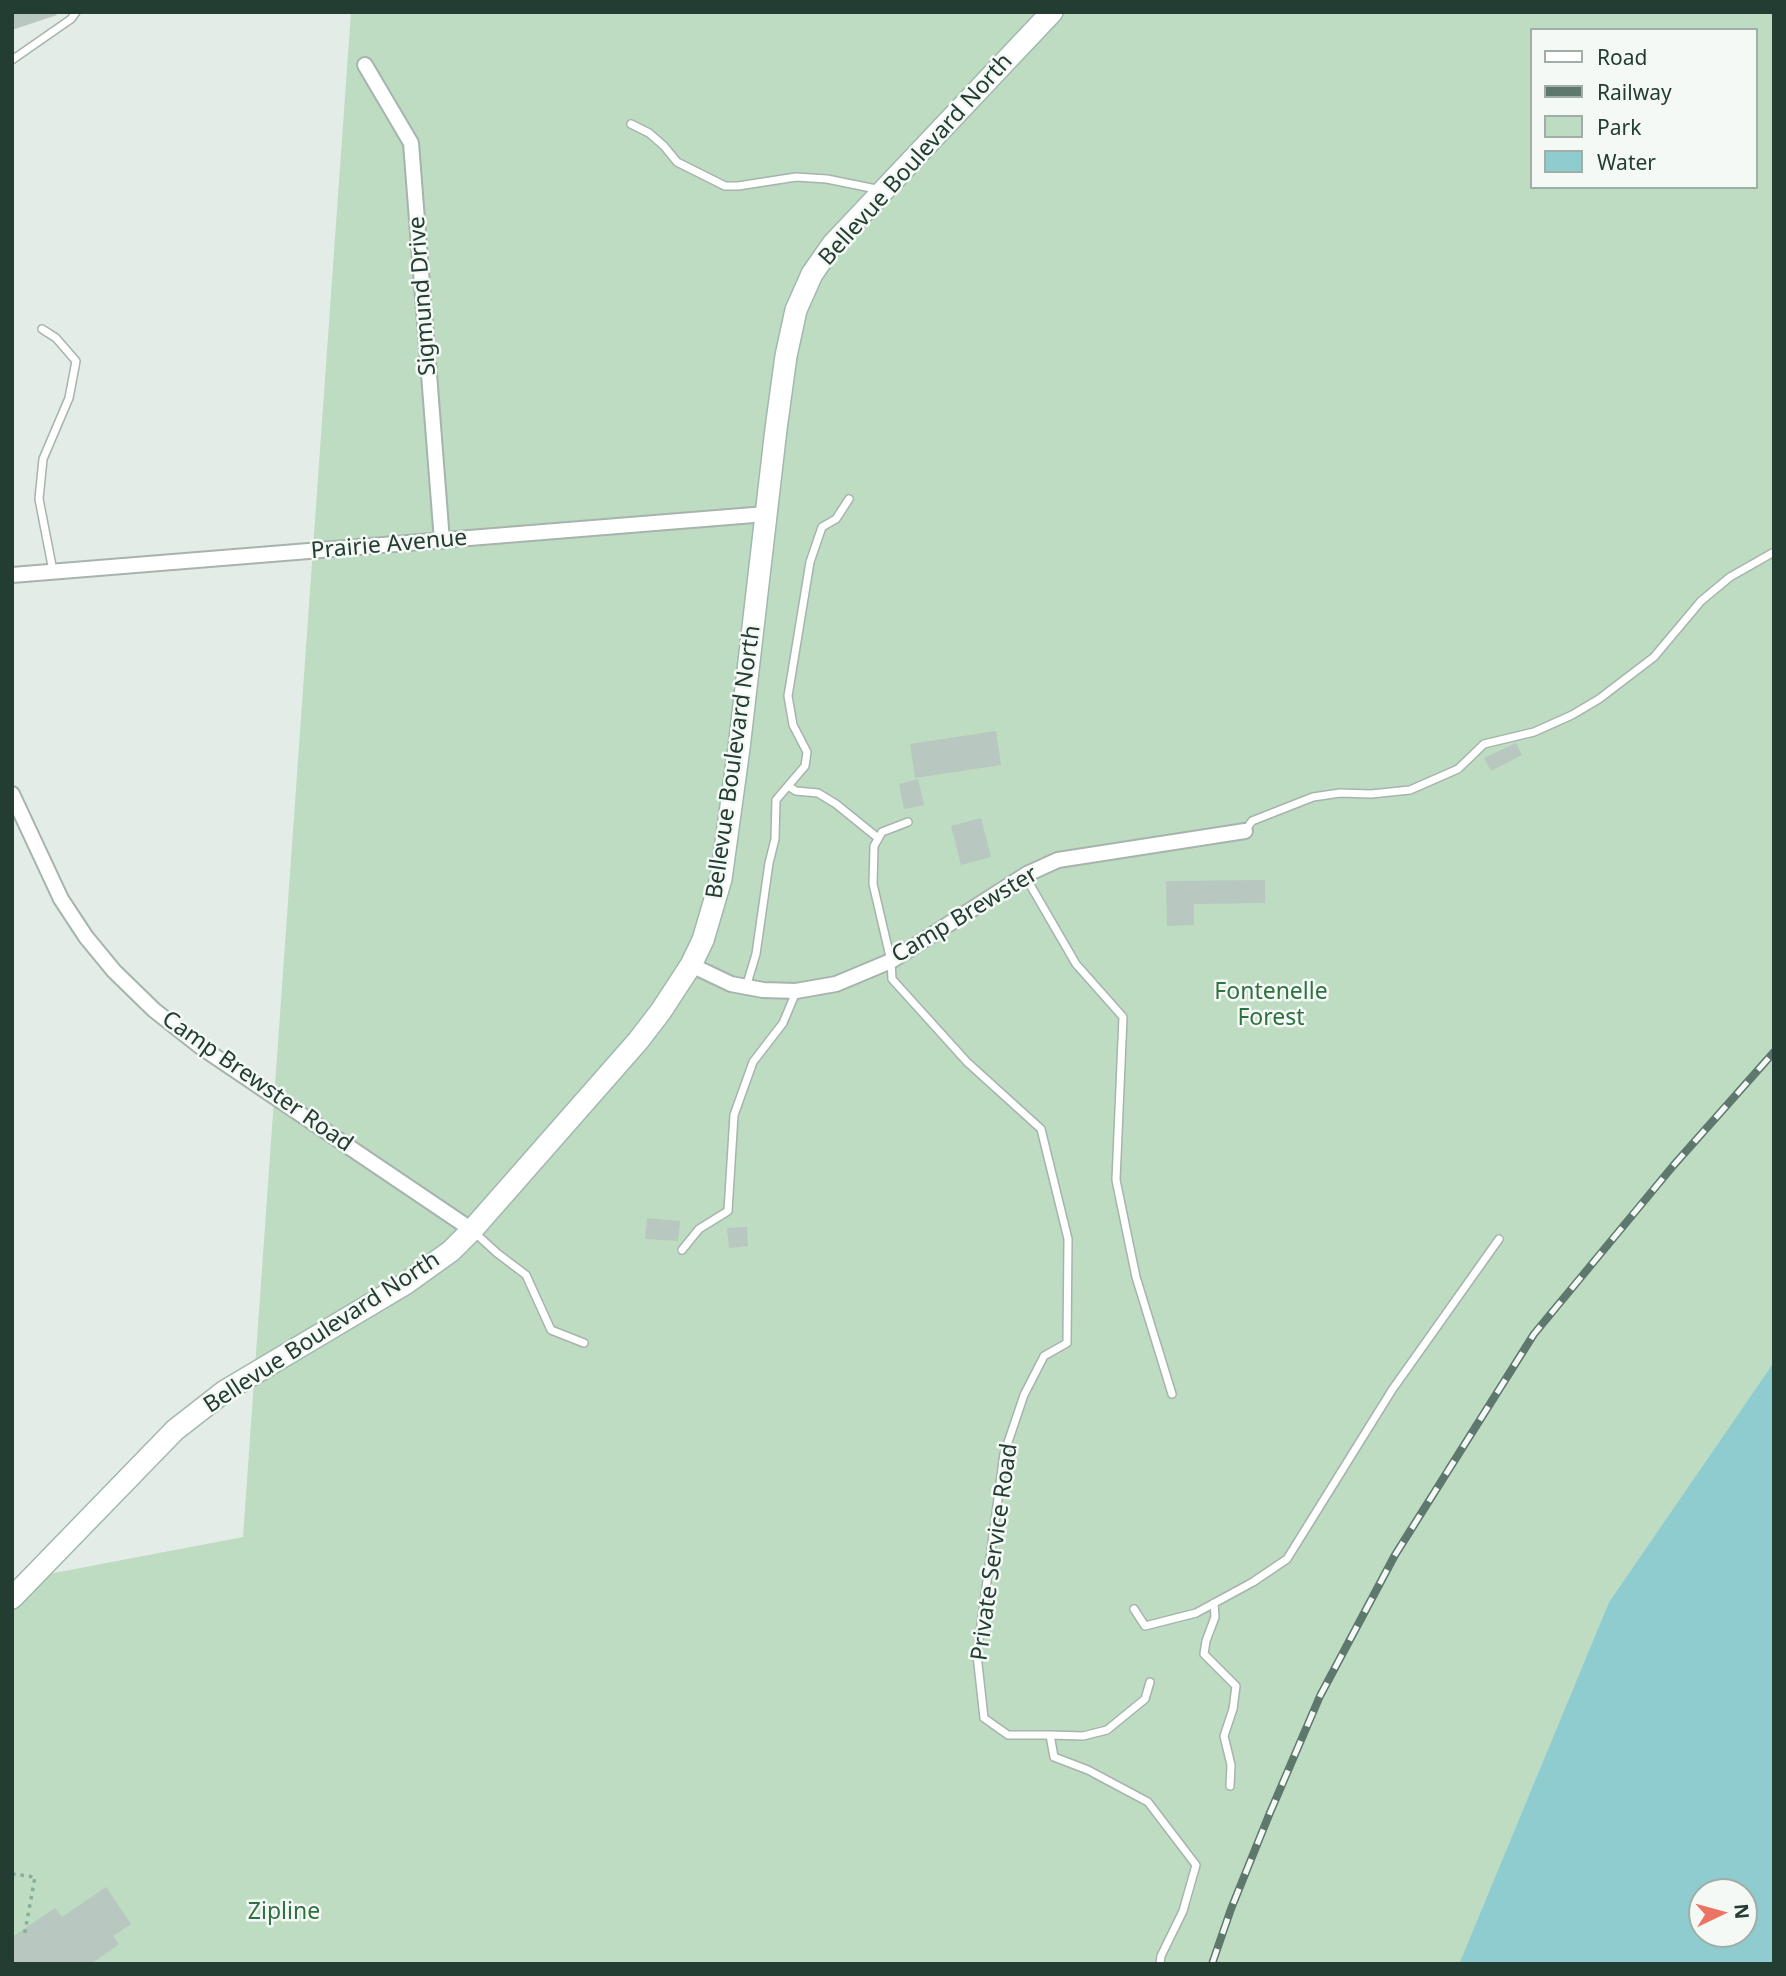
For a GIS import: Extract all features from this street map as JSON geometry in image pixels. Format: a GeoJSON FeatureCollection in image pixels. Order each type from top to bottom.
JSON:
{"type":"FeatureCollection","features":[{"type":"Feature","properties":{"kind":"main road","name":"Bellevue Boulevard North"},"geometry":{"type":"LineString","coordinates":[[12,1598],[119,1486],[195,1414],[225,1391],[405,1284],[451,1251],[638,1041],[691,965],[703,940],[720,879],[786,356],[796,310],[812,274],[833,244],[1052,12]]}},
{"type":"Feature","properties":{"kind":"street","name":"Sigmund Drive"},"geometry":{"type":"LineString","coordinates":[[365,65],[411,143],[442,541]]}},
{"type":"Feature","properties":{"kind":"street","name":"Prairie Avenue"},"geometry":{"type":"LineString","coordinates":[[12,575],[766,514]]}},
{"type":"Feature","properties":{"kind":"street","name":"Camp Brewster Road"},"geometry":{"type":"LineString","coordinates":[[12,794],[61,900],[114,971],[154,1010],[201,1047],[472,1230]]}},
{"type":"Feature","properties":{"kind":"street","name":"Camp Brewster"},"geometry":{"type":"LineString","coordinates":[[691,965],[731,984],[746,987],[796,991],[836,984],[891,961],[1025,876],[1058,860],[1245,831]]}},
{"type":"Feature","properties":{"kind":"lane"},"geometry":{"type":"LineString","coordinates":[[12,60],[71,19],[76,12]]}},
{"type":"Feature","properties":{"kind":"lane"},"geometry":{"type":"LineString","coordinates":[[631,124],[649,133],[677,163],[725,186],[796,177],[827,179],[882,190]]}},
{"type":"Feature","properties":{"kind":"lane"},"geometry":{"type":"LineString","coordinates":[[42,329],[56,338],[76,361],[69,398],[43,459],[39,499],[53,571]]}},
{"type":"Feature","properties":{"kind":"lane"},"geometry":{"type":"LineString","coordinates":[[746,987],[756,954],[775,839],[776,800],[805,766],[807,752],[793,725],[788,696],[810,562],[822,527],[836,519],[849,499]]}},
{"type":"Feature","properties":{"kind":"lane"},"geometry":{"type":"LineString","coordinates":[[1245,831],[1252,821],[1313,797],[1410,790],[1458,769],[1484,744],[1534,732],[1572,715],[1599,699],[1654,657],[1701,601],[1730,576],[1774,552]]}},
{"type":"Feature","properties":{"kind":"lane"},"geometry":{"type":"LineString","coordinates":[[788,786],[796,791],[818,793],[878,838]]}},
{"type":"Feature","properties":{"kind":"lane"},"geometry":{"type":"LineString","coordinates":[[891,961],[873,884],[874,846],[882,832],[908,822]]}},
{"type":"Feature","properties":{"kind":"lane"},"geometry":{"type":"LineString","coordinates":[[1025,876],[1076,964],[1123,1017],[1116,1180],[1136,1277],[1172,1394]]}},
{"type":"Feature","properties":{"kind":"lane","name":"Private Service Road"},"geometry":{"type":"LineString","coordinates":[[891,961],[892,979],[899,987],[967,1062],[1041,1129],[1068,1239],[1066,1343],[1044,1356],[1024,1395],[1004,1454],[978,1655],[984,1718],[1008,1735],[1050,1735]]}},
{"type":"Feature","properties":{"kind":"lane"},"geometry":{"type":"LineString","coordinates":[[682,1250],[699,1229],[728,1211],[734,1115],[753,1062],[783,1023],[796,991]]}},
{"type":"Feature","properties":{"kind":"lane"},"geometry":{"type":"LineString","coordinates":[[472,1230],[526,1275],[551,1330],[584,1343]]}},
{"type":"Feature","properties":{"kind":"lane"},"geometry":{"type":"LineString","coordinates":[[1134,1609],[1145,1626],[1196,1613],[1253,1582],[1287,1559],[1392,1390],[1499,1239]]}},
{"type":"Feature","properties":{"kind":"lane"},"geometry":{"type":"LineString","coordinates":[[1213,1603],[1215,1617],[1204,1654],[1236,1686],[1233,1709],[1224,1737],[1231,1765],[1230,1786]]}},
{"type":"Feature","properties":{"kind":"lane"},"geometry":{"type":"LineString","coordinates":[[1150,1682],[1145,1699],[1107,1730],[1083,1736],[1050,1735],[1054,1757],[1088,1770],[1148,1802],[1196,1866],[1183,1911],[1161,1956],[1160,1964]]}},
{"type":"Feature","properties":{"kind":"path"},"geometry":{"type":"LineString","coordinates":[[12,1874],[35,1877],[24,1937]]}},
{"type":"Feature","properties":{"kind":"green space"},"geometry":{"type":"Polygon","coordinates":[[[351,12],[1774,12],[1774,1362],[1609,1602],[1459,1964],[12,1964],[12,1581],[243,1537],[351,12]]]}},
{"type":"Feature","properties":{"kind":"water"},"geometry":{"type":"Polygon","coordinates":[[[1774,1362],[1774,1964],[1459,1964],[1609,1602],[1774,1362]]]}},
{"type":"Feature","properties":{"kind":"building"},"geometry":{"type":"Polygon","coordinates":[[[12,12],[56,12],[57,15],[12,30],[12,12]]]}},
{"type":"Feature","properties":{"kind":"building"},"geometry":{"type":"Polygon","coordinates":[[[996,731],[1001,765],[915,778],[910,744],[996,731]]]}},
{"type":"Feature","properties":{"kind":"building"},"geometry":{"type":"Polygon","coordinates":[[[1516,743],[1522,755],[1491,771],[1484,758],[1516,743]]]}},
{"type":"Feature","properties":{"kind":"building"},"geometry":{"type":"Polygon","coordinates":[[[918,779],[924,805],[904,809],[899,784],[918,779]]]}},
{"type":"Feature","properties":{"kind":"building"},"geometry":{"type":"Polygon","coordinates":[[[981,818],[991,857],[961,865],[951,826],[981,818]]]}},
{"type":"Feature","properties":{"kind":"building"},"geometry":{"type":"Polygon","coordinates":[[[1265,880],[1265,903],[1194,904],[1194,925],[1167,926],[1166,881],[1265,880]]]}},
{"type":"Feature","properties":{"kind":"building"},"geometry":{"type":"Polygon","coordinates":[[[647,1218],[680,1221],[678,1241],[645,1239],[647,1218]]]}},
{"type":"Feature","properties":{"kind":"building"},"geometry":{"type":"Polygon","coordinates":[[[747,1227],[748,1246],[729,1248],[727,1228],[747,1227]]]}},
{"type":"Feature","properties":{"kind":"building"},"geometry":{"type":"Polygon","coordinates":[[[106,1887],[131,1924],[113,1936],[119,1944],[91,1964],[12,1964],[12,1937],[55,1908],[62,1917],[106,1887]]]}},
{"type":"Feature","properties":{"kind":"railway"},"geometry":{"type":"LineString","coordinates":[[1212,1964],[1231,1909],[1320,1696],[1395,1555],[1534,1334],[1673,1166],[1774,1052]]}},
{"type":"Feature","properties":{"kind":"park label","name":"Fontenelle Forest"},"geometry":{"type":"Point","coordinates":[1271,1005]}},
{"type":"Feature","properties":{"kind":"park label","name":"Zipline"},"geometry":{"type":"Point","coordinates":[284,1912]}}]}
